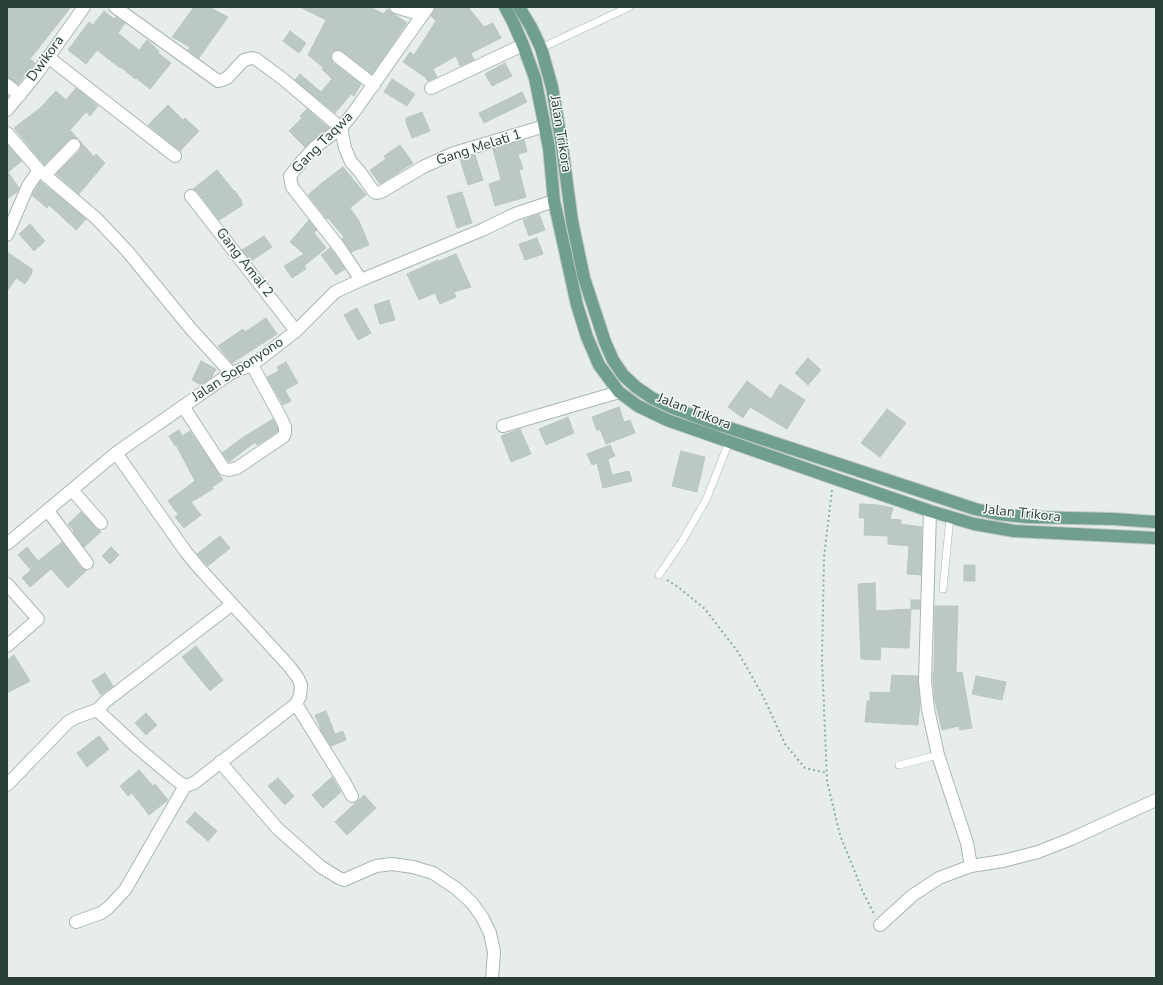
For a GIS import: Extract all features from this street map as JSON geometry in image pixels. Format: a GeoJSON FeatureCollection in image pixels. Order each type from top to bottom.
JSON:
{"type":"FeatureCollection","features":[{"type":"Feature","properties":{"kind":"main road","name":"Jalan Trikora"},"geometry":{"type":"LineString","coordinates":[[505,7],[523,45],[535,78],[545,126],[554,201],[573,290],[587,337],[599,365],[619,392],[638,406],[667,420],[930,511],[974,524],[1014,531],[1156,538]]}},
{"type":"Feature","properties":{"kind":"main road","name":"Jalan Trikora"},"geometry":{"type":"LineString","coordinates":[[519,7],[531,26],[541,48],[552,87],[561,139],[568,196],[584,278],[605,342],[613,360],[623,375],[636,387],[652,398],[705,420],[975,509],[998,514],[1026,517],[1114,519],[1156,522]]}},
{"type":"Feature","properties":{"kind":"main road"},"geometry":{"type":"LineString","coordinates":[[776,458],[781,445]]}},
{"type":"Feature","properties":{"kind":"street","name":"Dwikora"},"geometry":{"type":"LineString","coordinates":[[7,110],[20,95],[84,7]]}},
{"type":"Feature","properties":{"kind":"street"},"geometry":{"type":"LineString","coordinates":[[115,7],[218,81],[226,78],[244,60],[252,58],[256,59],[283,79],[341,128]]}},
{"type":"Feature","properties":{"kind":"street"},"geometry":{"type":"LineString","coordinates":[[396,7],[425,11]]}},
{"type":"Feature","properties":{"kind":"street","name":"Gang Taqwa"},"geometry":{"type":"LineString","coordinates":[[361,280],[339,247],[292,187],[290,176],[315,147],[341,128],[374,85],[425,11]]}},
{"type":"Feature","properties":{"kind":"street"},"geometry":{"type":"LineString","coordinates":[[431,88],[523,45]]}},
{"type":"Feature","properties":{"kind":"street"},"geometry":{"type":"LineString","coordinates":[[48,57],[175,156]]}},
{"type":"Feature","properties":{"kind":"street"},"geometry":{"type":"LineString","coordinates":[[338,57],[374,85]]}},
{"type":"Feature","properties":{"kind":"street"},"geometry":{"type":"LineString","coordinates":[[7,84],[20,95]]}},
{"type":"Feature","properties":{"kind":"street","name":"Gang Melati 1"},"geometry":{"type":"LineString","coordinates":[[341,128],[345,148],[351,162],[374,192],[377,193],[424,167],[454,153],[545,126]]}},
{"type":"Feature","properties":{"kind":"street"},"geometry":{"type":"LineString","coordinates":[[7,133],[42,173],[97,219],[128,252],[191,329],[231,373]]}},
{"type":"Feature","properties":{"kind":"street"},"geometry":{"type":"LineString","coordinates":[[7,235],[12,212],[28,186],[74,145]]}},
{"type":"Feature","properties":{"kind":"street","name":"Gang Amal 2"},"geometry":{"type":"LineString","coordinates":[[191,196],[296,331]]}},
{"type":"Feature","properties":{"kind":"street","name":"Jalan Soponyono"},"geometry":{"type":"LineString","coordinates":[[7,544],[116,454],[231,373],[252,365],[296,331],[335,292],[482,230],[515,214],[554,201]]}},
{"type":"Feature","properties":{"kind":"street"},"geometry":{"type":"LineString","coordinates":[[183,406],[224,469],[229,470],[237,468],[283,437],[285,433],[285,427],[281,418],[252,365]]}},
{"type":"Feature","properties":{"kind":"street"},"geometry":{"type":"LineString","coordinates":[[503,426],[619,392]]}},
{"type":"Feature","properties":{"kind":"street"},"geometry":{"type":"LineString","coordinates":[[76,922],[108,908],[125,890],[185,786],[194,783],[296,704],[300,696],[301,685],[298,678],[289,666],[245,617],[231,605],[186,552],[116,454]]}},
{"type":"Feature","properties":{"kind":"street"},"geometry":{"type":"LineString","coordinates":[[72,490],[101,523]]}},
{"type":"Feature","properties":{"kind":"street"},"geometry":{"type":"LineString","coordinates":[[48,511],[87,563]]}},
{"type":"Feature","properties":{"kind":"street"},"geometry":{"type":"LineString","coordinates":[[930,511],[925,681],[928,709],[938,755],[967,843],[971,866]]}},
{"type":"Feature","properties":{"kind":"street"},"geometry":{"type":"LineString","coordinates":[[7,584],[38,619],[7,646]]}},
{"type":"Feature","properties":{"kind":"street"},"geometry":{"type":"LineString","coordinates":[[7,785],[68,722],[76,717],[98,710],[106,701],[231,605]]}},
{"type":"Feature","properties":{"kind":"street"},"geometry":{"type":"LineString","coordinates":[[296,704],[352,796]]}},
{"type":"Feature","properties":{"kind":"street"},"geometry":{"type":"LineString","coordinates":[[98,710],[143,753],[185,786]]}},
{"type":"Feature","properties":{"kind":"street"},"geometry":{"type":"LineString","coordinates":[[220,762],[278,829],[321,867],[339,878],[344,880],[376,866],[392,864],[433,873],[458,889],[472,903],[482,917],[490,933],[494,952],[492,978]]}},
{"type":"Feature","properties":{"kind":"street"},"geometry":{"type":"LineString","coordinates":[[880,925],[913,895],[939,878],[971,866],[1003,861],[1038,852],[1071,839],[1156,800]]}},
{"type":"Feature","properties":{"kind":"lane"},"geometry":{"type":"LineString","coordinates":[[541,48],[629,7]]}},
{"type":"Feature","properties":{"kind":"lane"},"geometry":{"type":"LineString","coordinates":[[659,575],[681,543],[706,500],[729,442]]}},
{"type":"Feature","properties":{"kind":"lane"},"geometry":{"type":"LineString","coordinates":[[944,589],[950,517]]}},
{"type":"Feature","properties":{"kind":"lane"},"geometry":{"type":"LineString","coordinates":[[899,765],[938,755]]}},
{"type":"Feature","properties":{"kind":"path"},"geometry":{"type":"LineString","coordinates":[[833,478],[824,557],[822,659],[826,781],[840,835],[863,892],[880,925]]}},
{"type":"Feature","properties":{"kind":"path"},"geometry":{"type":"LineString","coordinates":[[659,575],[678,587],[705,609],[738,652],[762,696],[785,744],[805,768],[826,773]]}},
{"type":"Feature","properties":{"kind":"building"},"geometry":{"type":"Polygon","coordinates":[[[7,7],[71,7],[30,59],[35,63],[18,84],[7,78],[7,7]]]}},
{"type":"Feature","properties":{"kind":"building"},"geometry":{"type":"Polygon","coordinates":[[[194,7],[209,7],[228,17],[199,58],[188,50],[190,47],[172,37],[194,7]]]}},
{"type":"Feature","properties":{"kind":"building"},"geometry":{"type":"Polygon","coordinates":[[[300,7],[370,7],[384,14],[387,9],[407,23],[372,74],[342,51],[336,50],[332,52],[331,56],[333,63],[361,84],[354,96],[351,94],[335,113],[295,80],[300,74],[321,92],[332,79],[322,69],[324,68],[308,55],[326,20],[300,7]]]}},
{"type":"Feature","properties":{"kind":"building"},"geometry":{"type":"Polygon","coordinates":[[[435,7],[468,7],[484,27],[493,23],[501,38],[471,53],[474,60],[460,66],[456,56],[433,69],[437,77],[428,81],[425,77],[403,62],[410,52],[414,55],[436,21],[431,16],[435,7]]]}},
{"type":"Feature","properties":{"kind":"building"},"geometry":{"type":"Polygon","coordinates":[[[104,11],[114,19],[116,17],[125,23],[118,33],[139,50],[147,40],[159,51],[158,53],[171,63],[150,89],[97,50],[86,64],[68,50],[89,22],[93,25],[104,11]]]}},
{"type":"Feature","properties":{"kind":"building"},"geometry":{"type":"Polygon","coordinates":[[[290,31],[306,43],[299,53],[283,41],[290,31]]]}},
{"type":"Feature","properties":{"kind":"building"},"geometry":{"type":"Polygon","coordinates":[[[505,63],[512,76],[492,86],[485,74],[505,63]]]}},
{"type":"Feature","properties":{"kind":"building"},"geometry":{"type":"Polygon","coordinates":[[[392,79],[415,94],[407,106],[384,92],[392,79]]]}},
{"type":"Feature","properties":{"kind":"building"},"geometry":{"type":"Polygon","coordinates":[[[76,88],[98,106],[90,116],[86,112],[70,130],[78,139],[72,138],[69,140],[44,165],[14,128],[40,108],[56,91],[66,100],[76,88]]]}},
{"type":"Feature","properties":{"kind":"building"},"geometry":{"type":"Polygon","coordinates":[[[522,92],[527,102],[484,123],[479,113],[522,92]]]}},
{"type":"Feature","properties":{"kind":"building"},"geometry":{"type":"Polygon","coordinates":[[[168,105],[183,120],[185,118],[199,131],[180,151],[148,125],[168,105]]]}},
{"type":"Feature","properties":{"kind":"building"},"geometry":{"type":"Polygon","coordinates":[[[307,109],[329,128],[305,147],[289,131],[302,118],[300,116],[307,109]]]}},
{"type":"Feature","properties":{"kind":"building"},"geometry":{"type":"Polygon","coordinates":[[[422,112],[430,131],[412,138],[406,118],[422,112]]]}},
{"type":"Feature","properties":{"kind":"building"},"geometry":{"type":"Polygon","coordinates":[[[524,140],[527,152],[518,154],[523,169],[519,170],[526,197],[495,206],[489,184],[501,180],[493,149],[524,140]]]}},
{"type":"Feature","properties":{"kind":"building"},"geometry":{"type":"Polygon","coordinates":[[[80,141],[94,157],[96,154],[105,163],[79,194],[56,174],[80,150],[80,141]]]}},
{"type":"Feature","properties":{"kind":"building"},"geometry":{"type":"Polygon","coordinates":[[[7,144],[22,161],[8,172],[19,188],[17,192],[7,199],[7,144]]]}},
{"type":"Feature","properties":{"kind":"building"},"geometry":{"type":"Polygon","coordinates":[[[400,145],[413,163],[380,184],[370,170],[386,159],[384,156],[400,145]]]}},
{"type":"Feature","properties":{"kind":"building"},"geometry":{"type":"Polygon","coordinates":[[[475,155],[483,180],[468,185],[460,159],[475,155]]]}},
{"type":"Feature","properties":{"kind":"building"},"geometry":{"type":"Polygon","coordinates":[[[343,167],[366,195],[350,208],[359,221],[369,245],[351,252],[342,239],[344,237],[308,195],[343,167]]]}},
{"type":"Feature","properties":{"kind":"building"},"geometry":{"type":"Polygon","coordinates":[[[217,170],[235,191],[243,205],[219,220],[197,191],[193,189],[217,170]]]}},
{"type":"Feature","properties":{"kind":"building"},"geometry":{"type":"Polygon","coordinates":[[[40,181],[86,219],[76,230],[49,205],[47,208],[32,195],[40,181]]]}},
{"type":"Feature","properties":{"kind":"building"},"geometry":{"type":"Polygon","coordinates":[[[462,192],[472,223],[457,228],[447,196],[462,192]]]}},
{"type":"Feature","properties":{"kind":"building"},"geometry":{"type":"Polygon","coordinates":[[[539,214],[545,230],[529,236],[523,220],[539,214]]]}},
{"type":"Feature","properties":{"kind":"building"},"geometry":{"type":"Polygon","coordinates":[[[309,220],[317,230],[314,233],[326,248],[304,266],[306,269],[292,278],[284,266],[304,254],[290,242],[309,220]]]}},
{"type":"Feature","properties":{"kind":"building"},"geometry":{"type":"Polygon","coordinates":[[[30,224],[45,241],[34,251],[19,234],[30,224]]]}},
{"type":"Feature","properties":{"kind":"building"},"geometry":{"type":"Polygon","coordinates":[[[264,236],[272,247],[251,261],[242,250],[264,236]]]}},
{"type":"Feature","properties":{"kind":"building"},"geometry":{"type":"Polygon","coordinates":[[[537,238],[543,254],[525,260],[519,244],[537,238]]]}},
{"type":"Feature","properties":{"kind":"building"},"geometry":{"type":"Polygon","coordinates":[[[330,248],[345,269],[336,275],[321,255],[330,248]]]}},
{"type":"Feature","properties":{"kind":"building"},"geometry":{"type":"Polygon","coordinates":[[[7,252],[32,269],[32,273],[25,284],[16,278],[7,291],[7,252]]]}},
{"type":"Feature","properties":{"kind":"building"},"geometry":{"type":"Polygon","coordinates":[[[456,254],[471,287],[454,292],[456,297],[440,304],[435,293],[419,300],[407,274],[438,260],[439,261],[456,254]]]}},
{"type":"Feature","properties":{"kind":"building"},"geometry":{"type":"Polygon","coordinates":[[[389,300],[395,320],[380,324],[374,305],[389,300]]]}},
{"type":"Feature","properties":{"kind":"building"},"geometry":{"type":"Polygon","coordinates":[[[357,308],[371,333],[358,340],[344,315],[357,308]]]}},
{"type":"Feature","properties":{"kind":"building"},"geometry":{"type":"Polygon","coordinates":[[[266,318],[277,334],[232,363],[218,346],[243,329],[245,332],[266,318]]]}},
{"type":"Feature","properties":{"kind":"building"},"geometry":{"type":"Polygon","coordinates":[[[808,358],[821,370],[808,385],[795,373],[808,358]]]}},
{"type":"Feature","properties":{"kind":"building"},"geometry":{"type":"Polygon","coordinates":[[[201,361],[216,369],[211,378],[201,385],[192,380],[201,361]]]}},
{"type":"Feature","properties":{"kind":"building"},"geometry":{"type":"Polygon","coordinates":[[[286,362],[298,383],[285,390],[291,401],[283,405],[267,377],[279,371],[277,367],[286,362]]]}},
{"type":"Feature","properties":{"kind":"building"},"geometry":{"type":"Polygon","coordinates":[[[747,381],[771,399],[780,384],[805,400],[787,429],[750,407],[743,418],[728,407],[747,381]]]}},
{"type":"Feature","properties":{"kind":"building"},"geometry":{"type":"Polygon","coordinates":[[[619,407],[624,422],[630,420],[635,433],[606,444],[600,429],[597,431],[592,417],[619,407]]]}},
{"type":"Feature","properties":{"kind":"building"},"geometry":{"type":"Polygon","coordinates":[[[887,409],[906,423],[880,457],[861,443],[887,409]]]}},
{"type":"Feature","properties":{"kind":"building"},"geometry":{"type":"Polygon","coordinates":[[[568,417],[574,433],[546,445],[539,429],[568,417]]]}},
{"type":"Feature","properties":{"kind":"building"},"geometry":{"type":"Polygon","coordinates":[[[273,419],[278,429],[277,432],[257,445],[255,442],[229,462],[222,453],[242,438],[273,419]]]}},
{"type":"Feature","properties":{"kind":"building"},"geometry":{"type":"Polygon","coordinates":[[[520,429],[531,454],[511,462],[501,436],[520,429]]]}},
{"type":"Feature","properties":{"kind":"building"},"geometry":{"type":"Polygon","coordinates":[[[179,430],[182,436],[190,431],[223,480],[212,487],[213,489],[191,502],[201,515],[184,528],[175,517],[178,514],[168,501],[195,481],[176,445],[175,446],[169,436],[179,430]]]}},
{"type":"Feature","properties":{"kind":"building"},"geometry":{"type":"Polygon","coordinates":[[[610,445],[615,456],[608,459],[612,475],[629,471],[632,481],[603,488],[597,463],[592,465],[587,454],[610,445]]]}},
{"type":"Feature","properties":{"kind":"building"},"geometry":{"type":"Polygon","coordinates":[[[681,451],[705,457],[697,492],[672,486],[681,451]]]}},
{"type":"Feature","properties":{"kind":"building"},"geometry":{"type":"Polygon","coordinates":[[[860,504],[893,508],[890,519],[901,520],[901,524],[922,527],[921,575],[907,574],[909,546],[888,544],[888,536],[864,535],[865,518],[859,518],[860,504]]]}},
{"type":"Feature","properties":{"kind":"building"},"geometry":{"type":"Polygon","coordinates":[[[81,512],[101,532],[84,547],[68,524],[81,512]]]}},
{"type":"Feature","properties":{"kind":"building"},"geometry":{"type":"Polygon","coordinates":[[[220,536],[230,548],[208,566],[197,554],[220,536]]]}},
{"type":"Feature","properties":{"kind":"building"},"geometry":{"type":"Polygon","coordinates":[[[62,542],[81,568],[87,570],[68,588],[51,569],[30,587],[22,578],[31,570],[18,555],[27,547],[38,561],[62,542]]]}},
{"type":"Feature","properties":{"kind":"building"},"geometry":{"type":"Polygon","coordinates":[[[111,547],[119,555],[110,564],[102,556],[111,547]]]}},
{"type":"Feature","properties":{"kind":"building"},"geometry":{"type":"Polygon","coordinates":[[[964,565],[975,565],[975,581],[964,581],[964,565]]]}},
{"type":"Feature","properties":{"kind":"building"},"geometry":{"type":"Polygon","coordinates":[[[875,583],[876,611],[911,609],[909,648],[881,647],[880,660],[861,659],[858,584],[875,583]]]}},
{"type":"Feature","properties":{"kind":"building"},"geometry":{"type":"Polygon","coordinates":[[[911,600],[920,600],[920,609],[911,609],[911,600]]]}},
{"type":"Feature","properties":{"kind":"building"},"geometry":{"type":"Polygon","coordinates":[[[935,606],[958,606],[956,673],[962,672],[972,728],[960,730],[959,726],[942,730],[935,701],[933,681],[935,606]]]}},
{"type":"Feature","properties":{"kind":"building"},"geometry":{"type":"Polygon","coordinates":[[[196,646],[223,680],[210,691],[182,657],[196,646]]]}},
{"type":"Feature","properties":{"kind":"building"},"geometry":{"type":"Polygon","coordinates":[[[14,655],[30,681],[7,693],[7,660],[14,655]]]}},
{"type":"Feature","properties":{"kind":"building"},"geometry":{"type":"Polygon","coordinates":[[[105,673],[113,686],[101,695],[92,681],[105,673]]]}},
{"type":"Feature","properties":{"kind":"building"},"geometry":{"type":"Polygon","coordinates":[[[892,675],[918,676],[920,702],[918,725],[865,722],[867,701],[870,701],[870,692],[890,693],[892,675]]]}},
{"type":"Feature","properties":{"kind":"building"},"geometry":{"type":"Polygon","coordinates":[[[976,676],[1006,682],[1002,700],[972,694],[976,676]]]}},
{"type":"Feature","properties":{"kind":"building"},"geometry":{"type":"Polygon","coordinates":[[[326,711],[335,734],[343,731],[346,740],[331,746],[321,731],[315,715],[326,711]]]}},
{"type":"Feature","properties":{"kind":"building"},"geometry":{"type":"Polygon","coordinates":[[[146,713],[157,725],[146,735],[135,723],[146,713]]]}},
{"type":"Feature","properties":{"kind":"building"},"geometry":{"type":"Polygon","coordinates":[[[99,736],[109,749],[87,767],[77,753],[99,736]]]}},
{"type":"Feature","properties":{"kind":"building"},"geometry":{"type":"Polygon","coordinates":[[[139,770],[153,786],[155,784],[168,800],[149,815],[132,793],[128,796],[120,786],[139,770]]]}},
{"type":"Feature","properties":{"kind":"building"},"geometry":{"type":"Polygon","coordinates":[[[332,777],[341,792],[323,808],[312,795],[332,777]]]}},
{"type":"Feature","properties":{"kind":"building"},"geometry":{"type":"Polygon","coordinates":[[[278,778],[294,796],[285,805],[268,786],[278,778]]]}},
{"type":"Feature","properties":{"kind":"building"},"geometry":{"type":"Polygon","coordinates":[[[364,795],[376,808],[347,835],[335,822],[364,795]]]}},
{"type":"Feature","properties":{"kind":"building"},"geometry":{"type":"Polygon","coordinates":[[[195,812],[217,831],[208,841],[186,822],[195,812]]]}}]}
